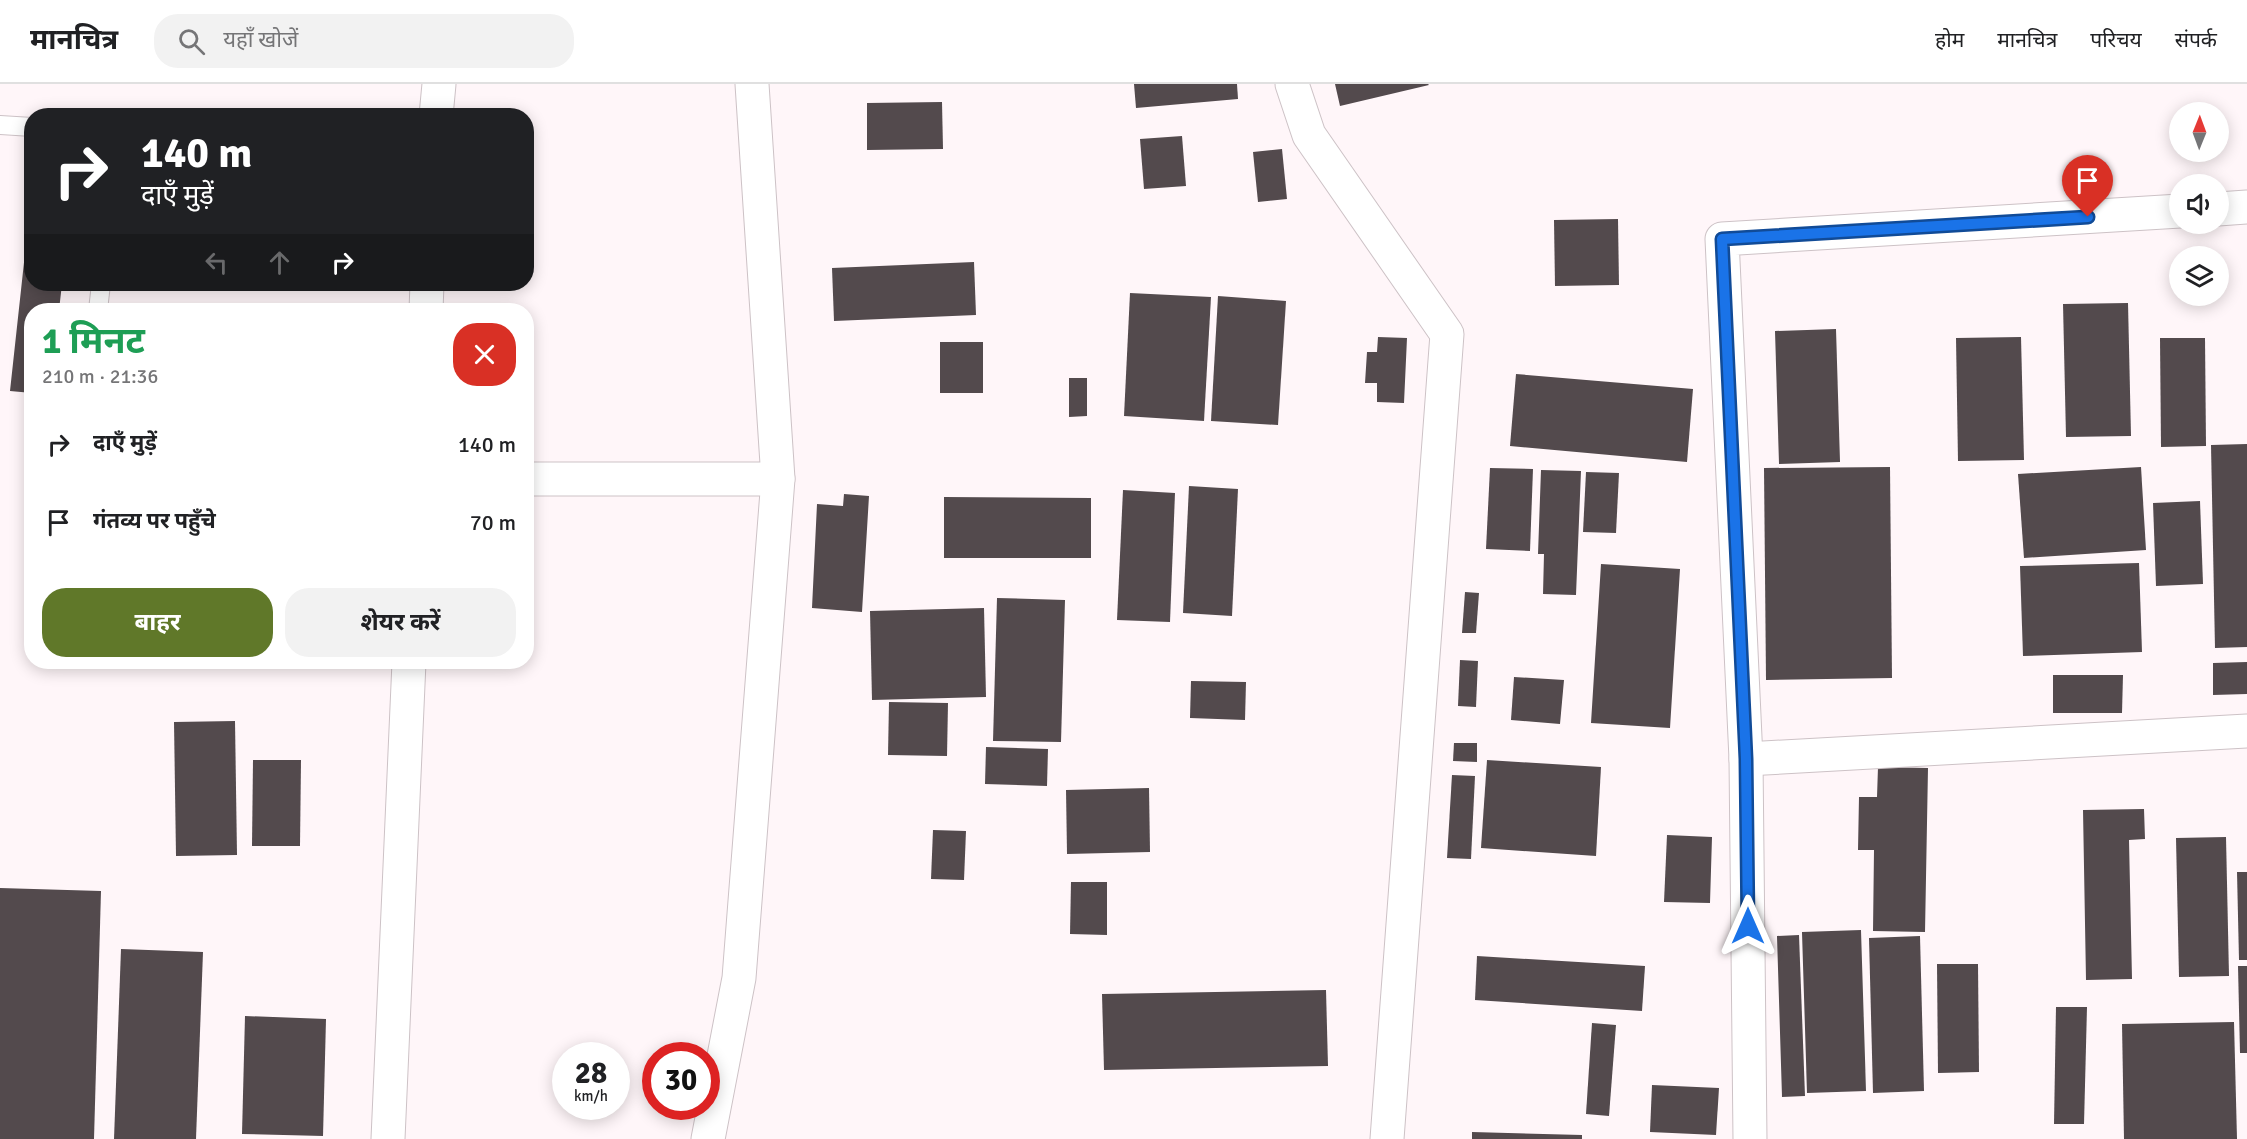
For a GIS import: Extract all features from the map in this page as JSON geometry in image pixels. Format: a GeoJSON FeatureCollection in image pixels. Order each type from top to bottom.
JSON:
{"type":"FeatureCollection","features":[{"type":"Feature","properties":{"kind":"street"},"geometry":{"type":"LineString","coordinates":[[437,108],[439,84]]}},
{"type":"Feature","properties":{"kind":"street"},"geometry":{"type":"LineString","coordinates":[[708,1139],[739,978],[778,479],[752,84]]}},
{"type":"Feature","properties":{"kind":"street"},"geometry":{"type":"LineString","coordinates":[[1292,84],[1309,135],[1447,334],[1387,1139]]}},
{"type":"Feature","properties":{"kind":"street"},"geometry":{"type":"LineString","coordinates":[[2229,208],[2247,207]]}},
{"type":"Feature","properties":{"kind":"street"},"geometry":{"type":"LineString","coordinates":[[1750,1139],[1746,759],[1722,239],[2169,212]]}},
{"type":"Feature","properties":{"kind":"street"},"geometry":{"type":"LineString","coordinates":[[534,479],[778,479]]}},
{"type":"Feature","properties":{"kind":"street"},"geometry":{"type":"LineString","coordinates":[[388,1139],[409,669]]}},
{"type":"Feature","properties":{"kind":"street"},"geometry":{"type":"LineString","coordinates":[[1746,759],[2247,731]]}},
{"type":"Feature","properties":{"kind":"lane"},"geometry":{"type":"LineString","coordinates":[[0,125],[24,126]]}},
{"type":"Feature","properties":{"kind":"building"},"geometry":{"type":"Polygon","coordinates":[[[1134,84],[1237,84],[1238,99],[1136,108],[1134,84]]]}},
{"type":"Feature","properties":{"kind":"building"},"geometry":{"type":"Polygon","coordinates":[[[1335,84],[1428,84],[1429,85],[1340,106],[1335,84]]]}},
{"type":"Feature","properties":{"kind":"building"},"geometry":{"type":"Polygon","coordinates":[[[942,102],[943,149],[867,150],[867,103],[942,102]]]}},
{"type":"Feature","properties":{"kind":"building"},"geometry":{"type":"Polygon","coordinates":[[[1182,136],[1186,186],[1144,189],[1140,139],[1182,136]]]}},
{"type":"Feature","properties":{"kind":"building"},"geometry":{"type":"Polygon","coordinates":[[[1282,149],[1287,199],[1258,202],[1253,152],[1282,149]]]}},
{"type":"Feature","properties":{"kind":"building"},"geometry":{"type":"Polygon","coordinates":[[[1618,219],[1619,285],[1555,286],[1554,220],[1618,219]]]}},
{"type":"Feature","properties":{"kind":"building"},"geometry":{"type":"Polygon","coordinates":[[[974,262],[976,315],[834,321],[832,268],[974,262]]]}},
{"type":"Feature","properties":{"kind":"building"},"geometry":{"type":"Polygon","coordinates":[[[24,263],[24,291],[61,291],[60,303],[24,303],[24,392],[10,391],[24,263]]]}},
{"type":"Feature","properties":{"kind":"building"},"geometry":{"type":"Polygon","coordinates":[[[1130,293],[1211,297],[1204,421],[1124,416],[1130,293]]]}},
{"type":"Feature","properties":{"kind":"building"},"geometry":{"type":"Polygon","coordinates":[[[1218,296],[1286,301],[1278,425],[1211,421],[1218,296]]]}},
{"type":"Feature","properties":{"kind":"building"},"geometry":{"type":"Polygon","coordinates":[[[2128,303],[2131,436],[2066,437],[2063,304],[2128,303]]]}},
{"type":"Feature","properties":{"kind":"building"},"geometry":{"type":"Polygon","coordinates":[[[1836,329],[1840,462],[1779,464],[1775,331],[1836,329]]]}},
{"type":"Feature","properties":{"kind":"building"},"geometry":{"type":"Polygon","coordinates":[[[1378,337],[1407,338],[1404,403],[1377,402],[1377,383],[1365,383],[1367,352],[1377,352],[1378,337]]]}},
{"type":"Feature","properties":{"kind":"building"},"geometry":{"type":"Polygon","coordinates":[[[2021,337],[2024,460],[1958,461],[1956,338],[2021,337]]]}},
{"type":"Feature","properties":{"kind":"building"},"geometry":{"type":"Polygon","coordinates":[[[2160,338],[2205,338],[2206,446],[2161,447],[2160,338]]]}},
{"type":"Feature","properties":{"kind":"building"},"geometry":{"type":"Polygon","coordinates":[[[940,342],[983,342],[983,393],[940,393],[940,342]]]}},
{"type":"Feature","properties":{"kind":"building"},"geometry":{"type":"Polygon","coordinates":[[[1516,374],[1693,389],[1687,462],[1510,446],[1516,374]]]}},
{"type":"Feature","properties":{"kind":"building"},"geometry":{"type":"Polygon","coordinates":[[[1069,378],[1087,378],[1087,416],[1069,417],[1069,378]]]}},
{"type":"Feature","properties":{"kind":"building"},"geometry":{"type":"Polygon","coordinates":[[[2247,444],[2247,647],[2215,648],[2211,445],[2247,444]]]}},
{"type":"Feature","properties":{"kind":"building"},"geometry":{"type":"Polygon","coordinates":[[[1890,467],[1892,678],[1766,680],[1764,468],[1890,467]]]}},
{"type":"Feature","properties":{"kind":"building"},"geometry":{"type":"Polygon","coordinates":[[[2141,467],[2146,550],[2024,558],[2018,474],[2141,467]]]}},
{"type":"Feature","properties":{"kind":"building"},"geometry":{"type":"Polygon","coordinates":[[[1490,468],[1533,469],[1530,551],[1486,549],[1490,468]]]}},
{"type":"Feature","properties":{"kind":"building"},"geometry":{"type":"Polygon","coordinates":[[[1541,470],[1581,471],[1576,595],[1543,594],[1544,554],[1538,554],[1541,470]]]}},
{"type":"Feature","properties":{"kind":"building"},"geometry":{"type":"Polygon","coordinates":[[[1586,472],[1619,473],[1616,533],[1583,532],[1586,472]]]}},
{"type":"Feature","properties":{"kind":"building"},"geometry":{"type":"Polygon","coordinates":[[[1189,486],[1238,489],[1232,616],[1183,613],[1189,486]]]}},
{"type":"Feature","properties":{"kind":"building"},"geometry":{"type":"Polygon","coordinates":[[[1123,490],[1175,493],[1170,622],[1117,620],[1123,490]]]}},
{"type":"Feature","properties":{"kind":"building"},"geometry":{"type":"Polygon","coordinates":[[[844,494],[869,496],[862,612],[812,608],[817,504],[843,506],[844,494]]]}},
{"type":"Feature","properties":{"kind":"building"},"geometry":{"type":"Polygon","coordinates":[[[944,497],[1091,498],[1091,558],[944,558],[944,497]]]}},
{"type":"Feature","properties":{"kind":"building"},"geometry":{"type":"Polygon","coordinates":[[[2200,501],[2203,584],[2156,586],[2153,503],[2200,501]]]}},
{"type":"Feature","properties":{"kind":"building"},"geometry":{"type":"Polygon","coordinates":[[[2139,563],[2142,652],[2023,656],[2020,566],[2139,563]]]}},
{"type":"Feature","properties":{"kind":"building"},"geometry":{"type":"Polygon","coordinates":[[[1601,564],[1680,569],[1670,728],[1591,723],[1601,564]]]}},
{"type":"Feature","properties":{"kind":"building"},"geometry":{"type":"Polygon","coordinates":[[[1465,592],[1479,593],[1476,633],[1462,633],[1465,592]]]}},
{"type":"Feature","properties":{"kind":"building"},"geometry":{"type":"Polygon","coordinates":[[[997,598],[1065,600],[1061,742],[993,741],[997,598]]]}},
{"type":"Feature","properties":{"kind":"building"},"geometry":{"type":"Polygon","coordinates":[[[984,608],[986,697],[872,700],[870,611],[984,608]]]}},
{"type":"Feature","properties":{"kind":"building"},"geometry":{"type":"Polygon","coordinates":[[[1460,660],[1478,661],[1476,707],[1458,706],[1460,660]]]}},
{"type":"Feature","properties":{"kind":"building"},"geometry":{"type":"Polygon","coordinates":[[[2247,662],[2247,694],[2213,695],[2213,663],[2247,662]]]}},
{"type":"Feature","properties":{"kind":"building"},"geometry":{"type":"Polygon","coordinates":[[[2053,675],[2123,675],[2122,713],[2053,713],[2053,675]]]}},
{"type":"Feature","properties":{"kind":"building"},"geometry":{"type":"Polygon","coordinates":[[[1514,677],[1564,680],[1560,724],[1511,720],[1514,677]]]}},
{"type":"Feature","properties":{"kind":"building"},"geometry":{"type":"Polygon","coordinates":[[[1191,681],[1246,682],[1245,720],[1190,718],[1191,681]]]}},
{"type":"Feature","properties":{"kind":"building"},"geometry":{"type":"Polygon","coordinates":[[[889,702],[948,703],[947,756],[888,755],[889,702]]]}},
{"type":"Feature","properties":{"kind":"building"},"geometry":{"type":"Polygon","coordinates":[[[235,721],[237,855],[176,856],[174,722],[235,721]]]}},
{"type":"Feature","properties":{"kind":"building"},"geometry":{"type":"Polygon","coordinates":[[[1454,743],[1477,743],[1477,762],[1453,761],[1454,743]]]}},
{"type":"Feature","properties":{"kind":"building"},"geometry":{"type":"Polygon","coordinates":[[[986,747],[1048,749],[1047,786],[985,784],[986,747]]]}},
{"type":"Feature","properties":{"kind":"building"},"geometry":{"type":"Polygon","coordinates":[[[253,760],[301,760],[300,846],[252,846],[253,760]]]}},
{"type":"Feature","properties":{"kind":"building"},"geometry":{"type":"Polygon","coordinates":[[[1487,760],[1601,767],[1596,856],[1481,848],[1487,760]]]}},
{"type":"Feature","properties":{"kind":"building"},"geometry":{"type":"Polygon","coordinates":[[[1878,767],[1928,768],[1925,932],[1873,931],[1874,850],[1858,850],[1859,797],[1877,797],[1878,767]]]}},
{"type":"Feature","properties":{"kind":"building"},"geometry":{"type":"Polygon","coordinates":[[[1452,775],[1475,776],[1471,859],[1447,858],[1452,775]]]}},
{"type":"Feature","properties":{"kind":"building"},"geometry":{"type":"Polygon","coordinates":[[[1149,788],[1150,852],[1067,854],[1066,790],[1149,788]]]}},
{"type":"Feature","properties":{"kind":"building"},"geometry":{"type":"Polygon","coordinates":[[[2144,809],[2145,839],[2129,840],[2132,979],[2086,980],[2083,810],[2144,809]]]}},
{"type":"Feature","properties":{"kind":"building"},"geometry":{"type":"Polygon","coordinates":[[[933,830],[966,831],[964,880],[931,879],[933,830]]]}},
{"type":"Feature","properties":{"kind":"building"},"geometry":{"type":"Polygon","coordinates":[[[1667,835],[1712,837],[1710,903],[1664,902],[1667,835]]]}},
{"type":"Feature","properties":{"kind":"building"},"geometry":{"type":"Polygon","coordinates":[[[2226,837],[2229,976],[2179,977],[2176,838],[2226,837]]]}},
{"type":"Feature","properties":{"kind":"building"},"geometry":{"type":"Polygon","coordinates":[[[2237,872],[2247,872],[2247,960],[2239,960],[2237,872]]]}},
{"type":"Feature","properties":{"kind":"building"},"geometry":{"type":"Polygon","coordinates":[[[1071,882],[1107,882],[1107,935],[1070,934],[1071,882]]]}},
{"type":"Feature","properties":{"kind":"building"},"geometry":{"type":"Polygon","coordinates":[[[0,888],[101,891],[94,1139],[0,1139],[0,888]]]}},
{"type":"Feature","properties":{"kind":"building"},"geometry":{"type":"Polygon","coordinates":[[[1861,930],[1866,1091],[1807,1093],[1802,932],[1861,930]]]}},
{"type":"Feature","properties":{"kind":"building"},"geometry":{"type":"Polygon","coordinates":[[[1799,935],[1805,1096],[1782,1097],[1777,936],[1799,935]]]}},
{"type":"Feature","properties":{"kind":"building"},"geometry":{"type":"Polygon","coordinates":[[[1920,936],[1924,1091],[1873,1093],[1869,938],[1920,936]]]}},
{"type":"Feature","properties":{"kind":"building"},"geometry":{"type":"Polygon","coordinates":[[[121,949],[203,952],[196,1139],[114,1139],[121,949]]]}},
{"type":"Feature","properties":{"kind":"building"},"geometry":{"type":"Polygon","coordinates":[[[1477,956],[1645,966],[1642,1011],[1475,1000],[1477,956]]]}},
{"type":"Feature","properties":{"kind":"building"},"geometry":{"type":"Polygon","coordinates":[[[1937,964],[1978,964],[1979,1072],[1938,1073],[1937,964]]]}},
{"type":"Feature","properties":{"kind":"building"},"geometry":{"type":"Polygon","coordinates":[[[2238,966],[2247,966],[2247,1053],[2240,1053],[2238,966]]]}},
{"type":"Feature","properties":{"kind":"building"},"geometry":{"type":"Polygon","coordinates":[[[1326,990],[1328,1066],[1104,1070],[1102,994],[1326,990]]]}},
{"type":"Feature","properties":{"kind":"building"},"geometry":{"type":"Polygon","coordinates":[[[2056,1007],[2087,1007],[2084,1124],[2054,1124],[2056,1007]]]}},
{"type":"Feature","properties":{"kind":"building"},"geometry":{"type":"Polygon","coordinates":[[[245,1016],[326,1019],[323,1136],[242,1134],[245,1016]]]}},
{"type":"Feature","properties":{"kind":"building"},"geometry":{"type":"Polygon","coordinates":[[[2234,1022],[2237,1139],[2124,1139],[2122,1024],[2234,1022]]]}},
{"type":"Feature","properties":{"kind":"building"},"geometry":{"type":"Polygon","coordinates":[[[1592,1023],[1616,1025],[1609,1116],[1586,1114],[1592,1023]]]}},
{"type":"Feature","properties":{"kind":"building"},"geometry":{"type":"Polygon","coordinates":[[[1652,1085],[1719,1088],[1716,1135],[1650,1132],[1652,1085]]]}},
{"type":"Feature","properties":{"kind":"building"},"geometry":{"type":"Polygon","coordinates":[[[1472,1132],[1582,1135],[1582,1139],[1472,1139],[1472,1132]]]}},
{"type":"Feature","properties":{"kind":"route"},"geometry":{"type":"LineString","coordinates":[[1748,926],[1746,759],[1722,239],[2088,217]]}}]}
